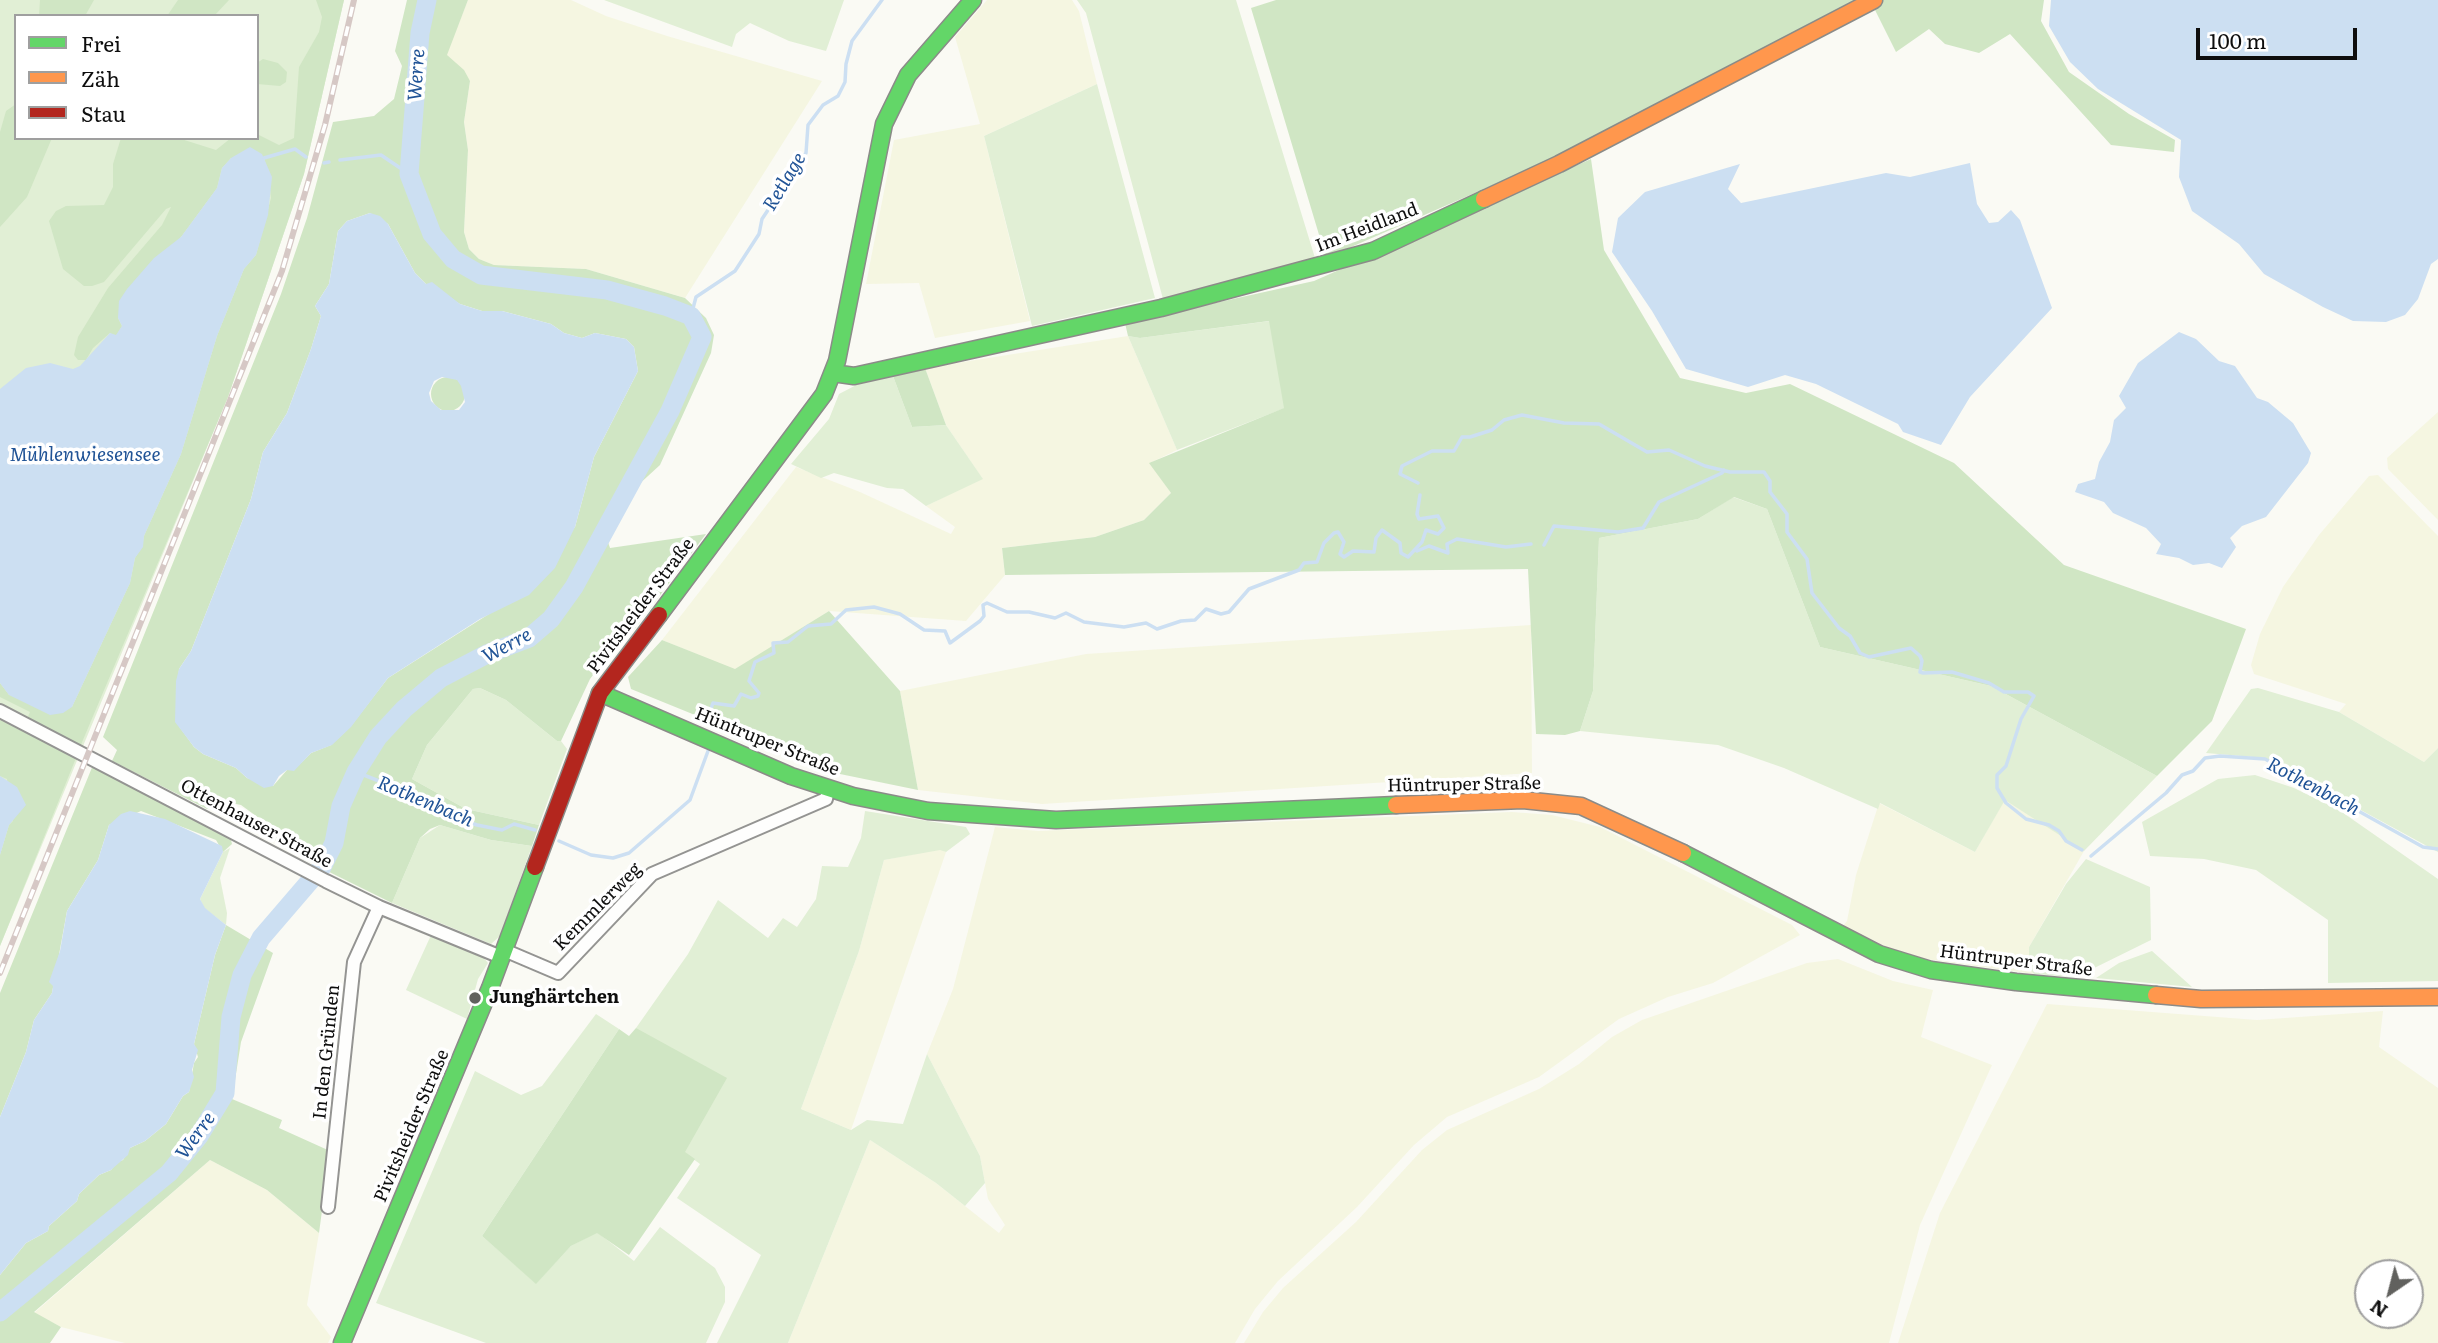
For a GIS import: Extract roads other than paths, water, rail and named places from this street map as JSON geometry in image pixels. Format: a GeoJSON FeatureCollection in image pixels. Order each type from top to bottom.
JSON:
{"type":"FeatureCollection","features":[{"type":"Feature","properties":{"kind":"street","name":"Pivitsheider Straße"},"geometry":{"type":"LineString","coordinates":[[342,1343],[503,953],[600,693],[810,415],[833,373],[884,124],[908,75],[973,0]]}},
{"type":"Feature","properties":{"kind":"street","name":"Im Heidland"},"geometry":{"type":"LineString","coordinates":[[833,373],[854,376],[1161,308],[1323,267],[1373,251],[1559,164],[1874,0]]}},
{"type":"Feature","properties":{"kind":"street","name":"Hüntruper Straße"},"geometry":{"type":"LineString","coordinates":[[600,693],[752,760],[828,789],[928,811],[1028,820],[1523,800],[1553,802],[1581,806],[1630,826],[1869,949],[1902,963],[1931,970],[2034,984],[2201,999],[2438,997]]}},
{"type":"Feature","properties":{"kind":"street","name":"Ottenhauser Straße"},"geometry":{"type":"LineString","coordinates":[[0,711],[326,881],[379,906],[503,953]]}},
{"type":"Feature","properties":{"kind":"street","name":"Kemmlerweg"},"geometry":{"type":"LineString","coordinates":[[503,953],[558,973],[652,874],[826,799],[828,789]]}},
{"type":"Feature","properties":{"kind":"street","name":"In den Gründen"},"geometry":{"type":"LineString","coordinates":[[328,1207],[354,962],[379,906]]}},
{"type":"Feature","properties":{"kind":"water"},"geometry":{"type":"Polygon","coordinates":[[[2051,0],[2438,0],[2438,259],[2431,264],[2418,299],[2405,315],[2386,322],[2353,321],[2323,307],[2264,274],[2239,244],[2192,211],[2179,177],[2181,140],[2098,89],[2070,62],[2049,26],[2051,0]]]}},
{"type":"Feature","properties":{"kind":"water","name":"Mühlenwiesensee"},"geometry":{"type":"Polygon","coordinates":[[[250,147],[262,154],[272,177],[268,215],[256,255],[244,269],[217,336],[181,454],[144,536],[143,547],[135,558],[130,583],[72,707],[63,713],[50,715],[9,695],[0,683],[0,389],[26,368],[50,363],[73,369],[80,366],[110,333],[116,335],[122,326],[118,318],[119,301],[127,289],[154,258],[181,237],[217,188],[222,168],[231,158],[250,147]]]}},
{"type":"Feature","properties":{"kind":"water"},"geometry":{"type":"Polygon","coordinates":[[[1970,163],[1977,204],[1989,223],[1998,222],[2011,210],[2020,220],[2052,308],[1970,397],[1941,445],[1903,432],[1898,424],[1816,384],[1785,375],[1748,387],[1686,369],[1652,311],[1612,252],[1618,218],[1645,192],[1740,164],[1728,189],[1741,203],[1886,173],[1910,177],[1970,163]]]}},
{"type":"Feature","properties":{"kind":"water"},"geometry":{"type":"Polygon","coordinates":[[[370,213],[380,216],[388,224],[415,273],[426,284],[432,282],[460,304],[482,311],[502,311],[551,324],[564,333],[582,338],[595,333],[626,339],[634,347],[638,371],[594,457],[575,527],[555,568],[529,595],[480,619],[388,678],[351,727],[332,745],[311,753],[294,771],[287,770],[273,786],[264,788],[236,768],[203,754],[194,747],[175,722],[176,681],[179,669],[191,651],[251,499],[263,452],[287,413],[311,349],[321,316],[315,306],[329,284],[338,231],[347,221],[370,213]],[[442,377],[434,381],[429,393],[431,401],[441,410],[459,410],[465,402],[457,380],[442,377]]]}},
{"type":"Feature","properties":{"kind":"water"},"geometry":{"type":"Polygon","coordinates":[[[2179,332],[2196,339],[2219,361],[2235,366],[2257,398],[2268,402],[2293,423],[2311,453],[2308,463],[2266,517],[2242,526],[2230,538],[2236,547],[2222,568],[2209,563],[2193,565],[2179,558],[2156,554],[2161,544],[2146,528],[2113,513],[2104,502],[2075,492],[2078,484],[2095,479],[2099,462],[2110,442],[2114,420],[2126,408],[2119,396],[2138,363],[2179,332]]]}},
{"type":"Feature","properties":{"kind":"water"},"geometry":{"type":"Polygon","coordinates":[[[0,776],[17,787],[26,805],[9,825],[0,855],[0,776]]]}},
{"type":"Feature","properties":{"kind":"water"},"geometry":{"type":"Polygon","coordinates":[[[130,811],[165,819],[222,846],[223,852],[200,899],[205,908],[226,925],[215,955],[194,1044],[198,1050],[192,1070],[194,1077],[189,1092],[183,1096],[166,1124],[145,1141],[130,1148],[128,1155],[111,1170],[99,1175],[79,1194],[77,1201],[49,1226],[48,1231],[26,1243],[0,1275],[0,1117],[26,1052],[34,1020],[52,993],[53,986],[49,982],[60,951],[67,911],[98,860],[109,825],[121,814],[130,811]]]}},
{"type":"Feature","properties":{"kind":"waterway","name":"Werre"},"geometry":{"type":"LineString","coordinates":[[0,1312],[169,1173],[199,1136],[225,1093],[231,1017],[242,975],[261,938],[322,867],[334,843],[341,806],[356,772],[378,737],[404,709],[441,678],[487,654],[529,638],[551,619],[574,587],[670,411],[702,337],[691,316],[665,306],[607,290],[481,275],[453,259],[432,234],[409,174],[420,33],[427,0]]}},
{"type":"Feature","properties":{"kind":"waterway","name":"Retlage"},"geometry":{"type":"LineString","coordinates":[[691,316],[696,297],[735,271],[759,234],[762,219],[806,153],[808,125],[823,105],[838,96],[845,82],[852,41],[882,0]]}},
{"type":"Feature","properties":{"kind":"waterway"},"geometry":{"type":"LineString","coordinates":[[264,158],[295,149],[306,157]]}},
{"type":"Feature","properties":{"kind":"waterway"},"geometry":{"type":"LineString","coordinates":[[340,160],[381,155],[409,174]]}},
{"type":"Feature","properties":{"kind":"waterway"},"geometry":{"type":"LineString","coordinates":[[324,163],[329,162]]}},
{"type":"Feature","properties":{"kind":"waterway","name":"Rothenbach"},"geometry":{"type":"LineString","coordinates":[[1418,483],[1400,474],[1402,466],[1432,451],[1454,451],[1462,437],[1492,430],[1504,420],[1522,415],[1564,423],[1599,424],[1647,452],[1669,450],[1705,466],[1730,472],[1764,472],[1770,481],[1770,492],[1787,514],[1787,532],[1807,559],[1812,593],[1839,628],[1850,636],[1860,653],[1869,657],[1911,648],[1922,661],[1920,672],[1952,672],[1989,683],[2004,692],[2028,692],[2034,696],[2021,719],[2006,766],[1997,775],[1997,788],[2006,803],[2026,819],[2049,825],[2059,831],[2066,841],[2082,850]]}},
{"type":"Feature","properties":{"kind":"waterway"},"geometry":{"type":"LineString","coordinates":[[1544,545],[1554,526],[1618,532],[1643,528],[1659,502],[1724,470]]}},
{"type":"Feature","properties":{"kind":"waterway","name":"Rothenbach"},"geometry":{"type":"LineString","coordinates":[[716,727],[719,721],[710,711],[713,703],[734,706],[741,694],[751,698],[758,696],[759,693],[749,681],[755,662],[774,653],[773,643],[788,642],[808,626],[831,624],[846,610],[874,607],[900,614],[924,630],[945,631],[950,643],[980,621],[984,616],[983,605],[987,603],[1007,612],[1029,612],[1055,618],[1066,613],[1084,622],[1124,627],[1146,623],[1157,629],[1181,621],[1195,620],[1206,609],[1221,614],[1229,612],[1249,589],[1299,570],[1304,563],[1317,562],[1324,543],[1334,533],[1338,532],[1344,542],[1340,554],[1344,557],[1353,551],[1374,552],[1376,538],[1382,530],[1400,543],[1401,553],[1408,557],[1422,542],[1426,530],[1438,534],[1444,528],[1438,516],[1419,519],[1417,514],[1420,495]]}},
{"type":"Feature","properties":{"kind":"waterway"},"geometry":{"type":"LineString","coordinates":[[1417,551],[1429,546],[1448,553],[1447,544],[1457,539],[1506,547],[1531,544]]}},
{"type":"Feature","properties":{"kind":"waterway","name":"Rothenbach"},"geometry":{"type":"LineString","coordinates":[[559,841],[591,855],[613,858],[629,853],[690,800],[708,751]]}},
{"type":"Feature","properties":{"kind":"waterway","name":"Rothenbach"},"geometry":{"type":"LineString","coordinates":[[2091,856],[2166,793],[2182,775],[2193,771],[2205,758],[2220,756],[2265,759],[2423,847],[2438,849]]}},
{"type":"Feature","properties":{"kind":"waterway","name":"Rothenbach"},"geometry":{"type":"LineString","coordinates":[[356,772],[379,781],[401,796],[441,808],[451,816],[477,825],[502,830],[514,824],[535,830]]}},
{"type":"Feature","properties":{"kind":"railway"},"geometry":{"type":"LineString","coordinates":[[0,973],[282,271],[325,125],[354,0]]}},
{"type":"Feature","properties":{"kind":"place","name":"Junghärtchen"},"geometry":{"type":"Point","coordinates":[475,998]}}]}
